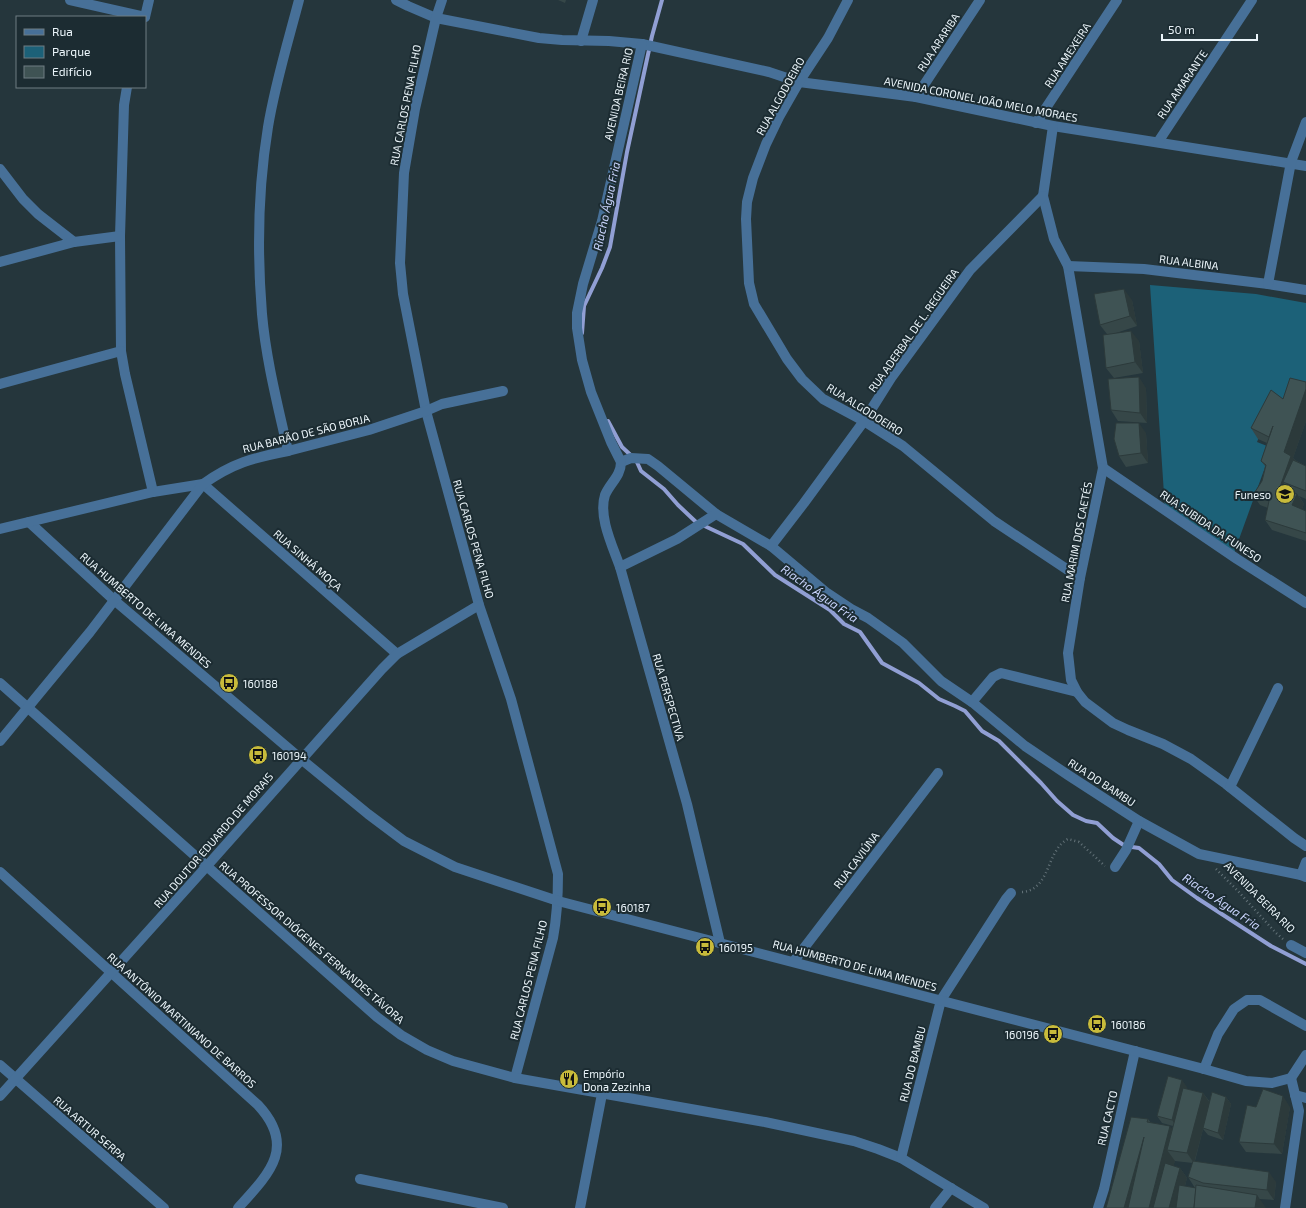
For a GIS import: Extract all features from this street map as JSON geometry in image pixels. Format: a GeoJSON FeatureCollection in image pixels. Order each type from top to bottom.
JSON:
{"type":"FeatureCollection","features":[{"type":"Feature","properties":{"kind":"street"},"geometry":{"type":"LineString","coordinates":[[70,0],[141,16]]}},
{"type":"Feature","properties":{"kind":"street"},"geometry":{"type":"LineString","coordinates":[[145,16],[149,0]]}},
{"type":"Feature","properties":{"kind":"street"},"geometry":{"type":"LineString","coordinates":[[288,451],[273,386],[262,315],[260,251],[261,182],[268,126],[274,95],[299,0]]}},
{"type":"Feature","properties":{"kind":"street","name":"AVENIDA CORONEL JOÃO MELO MORAES"},"geometry":{"type":"LineString","coordinates":[[396,0],[436,18],[539,38],[609,41],[642,45],[769,72],[799,82],[916,97],[1036,123],[1291,162],[1306,166]]}},
{"type":"Feature","properties":{"kind":"street","name":"RUA CARLOS PENA FILHO"},"geometry":{"type":"LineString","coordinates":[[442,0],[436,18],[415,109],[404,173],[400,263],[403,294],[426,411],[479,604],[511,699],[558,874],[557,919],[553,938],[515,1078]]}},
{"type":"Feature","properties":{"kind":"street"},"geometry":{"type":"LineString","coordinates":[[581,41],[593,0]]}},
{"type":"Feature","properties":{"kind":"street","name":"RUA ALGODOEIRO"},"geometry":{"type":"LineString","coordinates":[[848,0],[828,38],[799,82],[766,144],[753,178],[747,202],[746,220],[749,283],[754,304],[787,359],[802,379],[823,399],[864,421],[903,446],[994,521],[1080,578]]}},
{"type":"Feature","properties":{"kind":"street","name":"RUA ARARIBA"},"geometry":{"type":"LineString","coordinates":[[916,97],[980,0]]}},
{"type":"Feature","properties":{"kind":"street","name":"RUA AMEXEIRA"},"geometry":{"type":"LineString","coordinates":[[1036,123],[1117,0]]}},
{"type":"Feature","properties":{"kind":"street","name":"RUA AMARANTE"},"geometry":{"type":"LineString","coordinates":[[1158,142],[1252,0]]}},
{"type":"Feature","properties":{"kind":"street","name":"AVENIDA BEIRA RIO"},"geometry":{"type":"LineString","coordinates":[[626,460],[611,442],[591,392],[582,360],[577,328],[577,313],[583,284],[602,221],[642,45]]}},
{"type":"Feature","properties":{"kind":"street"},"geometry":{"type":"LineString","coordinates":[[126,88],[124,104],[120,236],[121,351],[153,492]]}},
{"type":"Feature","properties":{"kind":"street"},"geometry":{"type":"LineString","coordinates":[[1268,284],[1291,162],[1306,122]]}},
{"type":"Feature","properties":{"kind":"street","name":"RUA MARIM DOS CAETÉS"},"geometry":{"type":"LineString","coordinates":[[1053,126],[1043,196],[1054,239],[1068,266],[1103,468],[1080,578],[1068,653],[1070,676],[1077,692],[1085,702],[1113,723],[1163,744],[1191,759],[1306,846]]}},
{"type":"Feature","properties":{"kind":"street"},"geometry":{"type":"LineString","coordinates":[[0,169],[23,199],[38,214],[74,242]]}},
{"type":"Feature","properties":{"kind":"street","name":"RUA ADERBAL DE L. REGUEIRA"},"geometry":{"type":"LineString","coordinates":[[771,546],[864,421],[891,378],[970,270],[1043,196]]}},
{"type":"Feature","properties":{"kind":"street"},"geometry":{"type":"LineString","coordinates":[[0,262],[74,242],[120,236]]}},
{"type":"Feature","properties":{"kind":"street","name":"RUA ALBINA"},"geometry":{"type":"LineString","coordinates":[[1068,266],[1144,269],[1306,290]]}},
{"type":"Feature","properties":{"kind":"street"},"geometry":{"type":"LineString","coordinates":[[0,384],[121,351]]}},
{"type":"Feature","properties":{"kind":"street","name":"RUA BARÃO DE SÃO BORJA"},"geometry":{"type":"LineString","coordinates":[[0,529],[153,492],[203,484],[237,464],[255,458],[369,430],[426,411],[442,404],[503,390]]}},
{"type":"Feature","properties":{"kind":"street"},"geometry":{"type":"LineString","coordinates":[[626,460],[648,459],[714,516],[771,546]]}},
{"type":"Feature","properties":{"kind":"street","name":"RUA PERSPECTIVA"},"geometry":{"type":"LineString","coordinates":[[626,460],[606,494],[604,502],[607,532],[620,567],[687,804],[720,943]]}},
{"type":"Feature","properties":{"kind":"street","name":"RUA SUBIDA DA FUNESO"},"geometry":{"type":"LineString","coordinates":[[1103,468],[1233,557],[1306,603]]}},
{"type":"Feature","properties":{"kind":"street"},"geometry":{"type":"LineString","coordinates":[[0,741],[90,632],[203,484]]}},
{"type":"Feature","properties":{"kind":"street","name":"RUA SINHÁ MOÇA"},"geometry":{"type":"LineString","coordinates":[[203,484],[397,654]]}},
{"type":"Feature","properties":{"kind":"street"},"geometry":{"type":"LineString","coordinates":[[620,567],[677,539],[714,516]]}},
{"type":"Feature","properties":{"kind":"street","name":"RUA HUMBERTO DE LIMA MENDES"},"geometry":{"type":"LineString","coordinates":[[29,522],[114,600],[368,814],[404,841],[455,866],[558,901],[794,961],[1204,1069],[1246,1082],[1272,1083],[1291,1078]]}},
{"type":"Feature","properties":{"kind":"street","name":"RUA DO BAMBU"},"geometry":{"type":"LineString","coordinates":[[771,546],[827,593],[868,618],[903,643],[941,681],[972,702],[1025,746],[1139,821],[1126,850],[1115,867]]}},
{"type":"Feature","properties":{"kind":"street","name":"RUA DOUTOR EDUARDO DE MORAIS"},"geometry":{"type":"LineString","coordinates":[[0,1096],[206,867],[363,689],[397,654],[479,604]]}},
{"type":"Feature","properties":{"kind":"street"},"geometry":{"type":"LineString","coordinates":[[972,702],[993,677],[1001,673],[1077,692]]}},
{"type":"Feature","properties":{"kind":"street","name":"RUA PROFESSOR DIÓGENES FERNANDES TÁVORA"},"geometry":{"type":"LineString","coordinates":[[0,683],[377,1017],[401,1035],[427,1050],[453,1061],[515,1078],[765,1122],[854,1141],[878,1148],[901,1158],[984,1208]]}},
{"type":"Feature","properties":{"kind":"street"},"geometry":{"type":"LineString","coordinates":[[1230,787],[1278,688]]}},
{"type":"Feature","properties":{"kind":"street","name":"RUA CAVIÚNA"},"geometry":{"type":"LineString","coordinates":[[794,961],[938,773]]}},
{"type":"Feature","properties":{"kind":"street"},"geometry":{"type":"LineString","coordinates":[[1139,821],[1199,854],[1304,876],[1306,862]]}},
{"type":"Feature","properties":{"kind":"street","name":"RUA ANTÔNIO MARTINIANO DE BARROS"},"geometry":{"type":"LineString","coordinates":[[0,872],[258,1105],[270,1120],[276,1134],[277,1145],[274,1163],[258,1186],[238,1208]]}},
{"type":"Feature","properties":{"kind":"street","name":"RUA DO BAMBU"},"geometry":{"type":"LineString","coordinates":[[901,1158],[941,1000],[1011,893]]}},
{"type":"Feature","properties":{"kind":"street","name":"AVENIDA BEIRA RIO"},"geometry":{"type":"LineString","coordinates":[[1291,945],[1306,953]]}},
{"type":"Feature","properties":{"kind":"street"},"geometry":{"type":"LineString","coordinates":[[1204,1069],[1218,1034],[1234,1009],[1247,1000],[1260,1000],[1306,1026]]}},
{"type":"Feature","properties":{"kind":"street","name":"RUA CACTO"},"geometry":{"type":"LineString","coordinates":[[1098,1208],[1104,1189],[1134,1051]]}},
{"type":"Feature","properties":{"kind":"street"},"geometry":{"type":"LineString","coordinates":[[1285,1208],[1299,1112],[1291,1078],[1306,1055]]}},
{"type":"Feature","properties":{"kind":"street","name":"RUA ARTUR SERPA"},"geometry":{"type":"LineString","coordinates":[[0,1066],[164,1208]]}},
{"type":"Feature","properties":{"kind":"street"},"geometry":{"type":"LineString","coordinates":[[580,1208],[602,1094]]}},
{"type":"Feature","properties":{"kind":"street"},"geometry":{"type":"LineString","coordinates":[[1295,1095],[1306,1098]]}},
{"type":"Feature","properties":{"kind":"street"},"geometry":{"type":"LineString","coordinates":[[360,1179],[503,1208]]}},
{"type":"Feature","properties":{"kind":"street"},"geometry":{"type":"LineString","coordinates":[[935,1208],[951,1188]]}},
{"type":"Feature","properties":{"kind":"path"},"geometry":{"type":"LineString","coordinates":[[1011,893],[1026,891],[1036,887],[1046,874],[1058,848],[1068,839],[1078,842],[1108,867],[1115,867]]}},
{"type":"Feature","properties":{"kind":"path","name":"AVENIDA BEIRA RIO"},"geometry":{"type":"LineString","coordinates":[[1216,869],[1276,933],[1291,945]]}},
{"type":"Feature","properties":{"kind":"green space"},"geometry":{"type":"Polygon","coordinates":[[[1150,285],[1256,294],[1306,303],[1306,391],[1289,399],[1274,402],[1257,442],[1272,448],[1234,553],[1165,509],[1150,285]]]}},
{"type":"Feature","properties":{"kind":"building"},"geometry":{"type":"Polygon","coordinates":[[[1124,289],[1130,316],[1100,325],[1094,294],[1124,289]]]}},
{"type":"Feature","properties":{"kind":"building"},"geometry":{"type":"Polygon","coordinates":[[[1131,331],[1135,362],[1106,368],[1103,335],[1131,331]]]}},
{"type":"Feature","properties":{"kind":"building"},"geometry":{"type":"Polygon","coordinates":[[[1139,377],[1140,413],[1111,410],[1108,379],[1139,377]]]}},
{"type":"Feature","properties":{"kind":"building"},"geometry":{"type":"Polygon","coordinates":[[[1290,378],[1306,382],[1306,389],[1284,452],[1291,456],[1280,487],[1297,494],[1292,505],[1306,511],[1306,533],[1265,520],[1269,501],[1253,495],[1262,481],[1266,465],[1261,461],[1273,426],[1269,437],[1251,428],[1271,390],[1283,399],[1290,378]]]}},
{"type":"Feature","properties":{"kind":"building"},"geometry":{"type":"Polygon","coordinates":[[[1116,423],[1139,423],[1141,453],[1119,456],[1114,439],[1116,423]]]}},
{"type":"Feature","properties":{"kind":"building"},"geometry":{"type":"Polygon","coordinates":[[[1293,460],[1306,466],[1306,491],[1283,482],[1293,460]]]}},
{"type":"Feature","properties":{"kind":"building"},"geometry":{"type":"Polygon","coordinates":[[[1168,1076],[1182,1080],[1172,1120],[1157,1116],[1168,1076]]]}},
{"type":"Feature","properties":{"kind":"building"},"geometry":{"type":"Polygon","coordinates":[[[1183,1088],[1203,1093],[1187,1153],[1167,1150],[1183,1088]]]}},
{"type":"Feature","properties":{"kind":"building"},"geometry":{"type":"Polygon","coordinates":[[[1263,1089],[1283,1096],[1274,1144],[1239,1142],[1247,1105],[1256,1107],[1263,1089]]]}},
{"type":"Feature","properties":{"kind":"building"},"geometry":{"type":"Polygon","coordinates":[[[1212,1092],[1226,1097],[1218,1133],[1203,1128],[1212,1092]]]}},
{"type":"Feature","properties":{"kind":"building"},"geometry":{"type":"Polygon","coordinates":[[[1131,1117],[1148,1119],[1147,1122],[1170,1126],[1149,1208],[1128,1208],[1144,1137],[1124,1208],[1106,1208],[1131,1117]]]}},
{"type":"Feature","properties":{"kind":"building"},"geometry":{"type":"Polygon","coordinates":[[[1193,1161],[1269,1172],[1267,1190],[1203,1183],[1188,1177],[1193,1161]]]}},
{"type":"Feature","properties":{"kind":"building"},"geometry":{"type":"Polygon","coordinates":[[[1165,1163],[1180,1168],[1169,1208],[1153,1208],[1165,1163]]]}},
{"type":"Feature","properties":{"kind":"building"},"geometry":{"type":"Polygon","coordinates":[[[1179,1185],[1196,1188],[1194,1208],[1176,1208],[1179,1185]]]}},
{"type":"Feature","properties":{"kind":"building"},"geometry":{"type":"Polygon","coordinates":[[[1196,1185],[1257,1195],[1255,1208],[1194,1208],[1196,1185]]]}},
{"type":"Feature","properties":{"kind":"waterway","name":"Riacho Água Fria"},"geometry":{"type":"LineString","coordinates":[[582,333],[584,306],[610,247],[627,152],[652,36],[662,0]]}},
{"type":"Feature","properties":{"kind":"waterway","name":"Riacho Água Fria"},"geometry":{"type":"LineString","coordinates":[[608,421],[622,447],[636,460],[641,471],[664,489],[696,522],[743,544],[775,575],[830,610],[844,624],[860,632],[882,663],[919,683],[939,699],[965,711],[982,731],[999,741],[1057,801],[1073,815],[1086,821],[1097,823],[1113,838],[1125,846],[1139,848],[1159,864],[1172,880],[1197,898],[1271,946],[1306,964]]}},
{"type":"Feature","properties":{"kind":"place","name":"Funeso"},"geometry":{"type":"Point","coordinates":[1285,494]}},
{"type":"Feature","properties":{"kind":"place","name":"160188"},"geometry":{"type":"Point","coordinates":[229,683]}},
{"type":"Feature","properties":{"kind":"place","name":"160194"},"geometry":{"type":"Point","coordinates":[258,755]}},
{"type":"Feature","properties":{"kind":"place","name":"160187"},"geometry":{"type":"Point","coordinates":[602,907]}},
{"type":"Feature","properties":{"kind":"place","name":"160195"},"geometry":{"type":"Point","coordinates":[705,947]}},
{"type":"Feature","properties":{"kind":"place","name":"160186"},"geometry":{"type":"Point","coordinates":[1097,1024]}},
{"type":"Feature","properties":{"kind":"place","name":"160196"},"geometry":{"type":"Point","coordinates":[1053,1034]}},
{"type":"Feature","properties":{"kind":"place","name":"Empório Dona Zezinha"},"geometry":{"type":"Point","coordinates":[569,1079]}}]}
